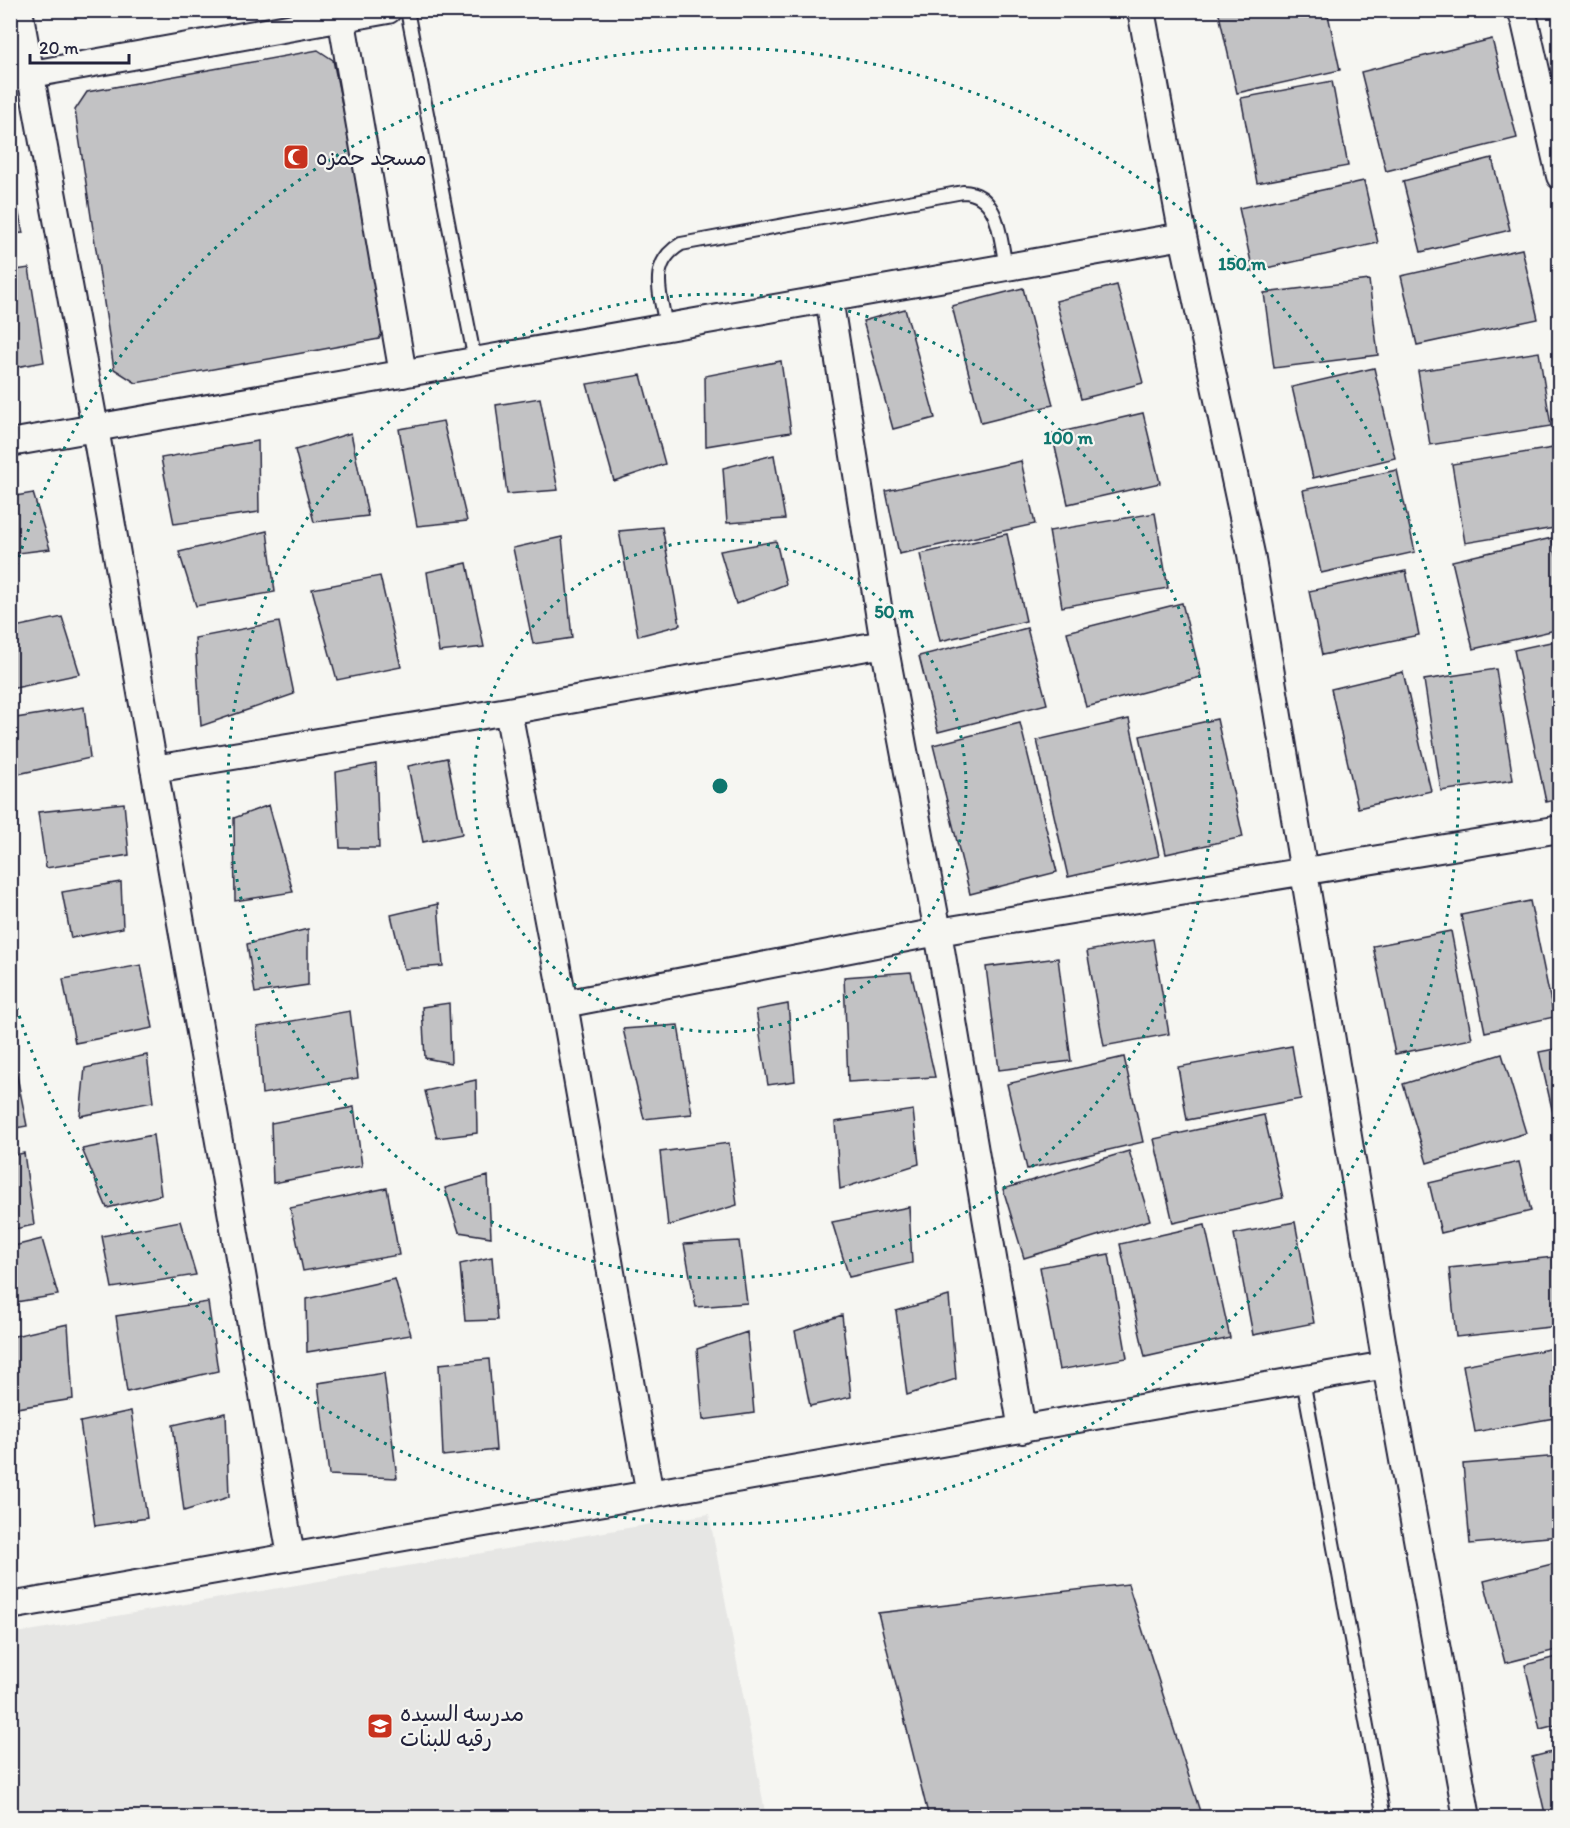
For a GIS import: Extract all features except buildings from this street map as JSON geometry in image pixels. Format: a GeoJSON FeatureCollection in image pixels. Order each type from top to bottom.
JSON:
{"type":"FeatureCollection","features":[{"type":"Feature","properties":{"kind":"street"},"geometry":{"type":"LineString","coordinates":[[19,10],[21,76],[95,428],[291,1556]]}},
{"type":"Feature","properties":{"kind":"street"},"geometry":{"type":"LineString","coordinates":[[21,76],[341,15],[388,10]]}},
{"type":"Feature","properties":{"kind":"street"},"geometry":{"type":"LineString","coordinates":[[1141,10],[1183,236],[1251,554],[1386,1365],[1467,1818]]}},
{"type":"Feature","properties":{"kind":"street"},"geometry":{"type":"LineString","coordinates":[[1521,10],[1560,176]]}},
{"type":"Feature","properties":{"kind":"street"},"geometry":{"type":"LineString","coordinates":[[341,15],[403,374]]}},
{"type":"Feature","properties":{"kind":"street"},"geometry":{"type":"LineString","coordinates":[[10,443],[1183,236]]}},
{"type":"Feature","properties":{"kind":"street"},"geometry":{"type":"LineString","coordinates":[[829,298],[884,644],[939,932],[1022,1430]]}},
{"type":"Feature","properties":{"kind":"street"},"geometry":{"type":"LineString","coordinates":[[154,769],[508,711],[884,644]]}},
{"type":"Feature","properties":{"kind":"street"},"geometry":{"type":"LineString","coordinates":[[508,711],[564,1004],[650,1495]]}},
{"type":"Feature","properties":{"kind":"street"},"geometry":{"type":"LineString","coordinates":[[564,1004],[939,932],[1560,829]]}},
{"type":"Feature","properties":{"kind":"street"},"geometry":{"type":"LineString","coordinates":[[10,1606],[1386,1365]]}},
{"type":"Feature","properties":{"kind":"lane"},"geometry":{"type":"LineString","coordinates":[[407,10],[475,361]]}},
{"type":"Feature","properties":{"kind":"lane"},"geometry":{"type":"LineString","coordinates":[[666,327],[658,275],[666,256],[681,244],[963,192],[979,195],[992,208],[1006,267]]}},
{"type":"Feature","properties":{"kind":"lane"},"geometry":{"type":"LineString","coordinates":[[1303,1380],[1384,1818]]}},
{"type":"Feature","properties":{"kind":"shaded area","name":"مدرسه السيده رقيه للبنات"},"geometry":{"type":"Polygon","coordinates":[[[709,1514],[766,1817],[11,1817],[11,1634],[709,1514]]]}},
{"type":"Feature","properties":{"kind":"place","name":"مسجد حمزه"},"geometry":{"type":"Point","coordinates":[296,157]}},
{"type":"Feature","properties":{"kind":"place","name":"مدرسه السيده رقيه للبنات"},"geometry":{"type":"Point","coordinates":[380,1726]}}]}
